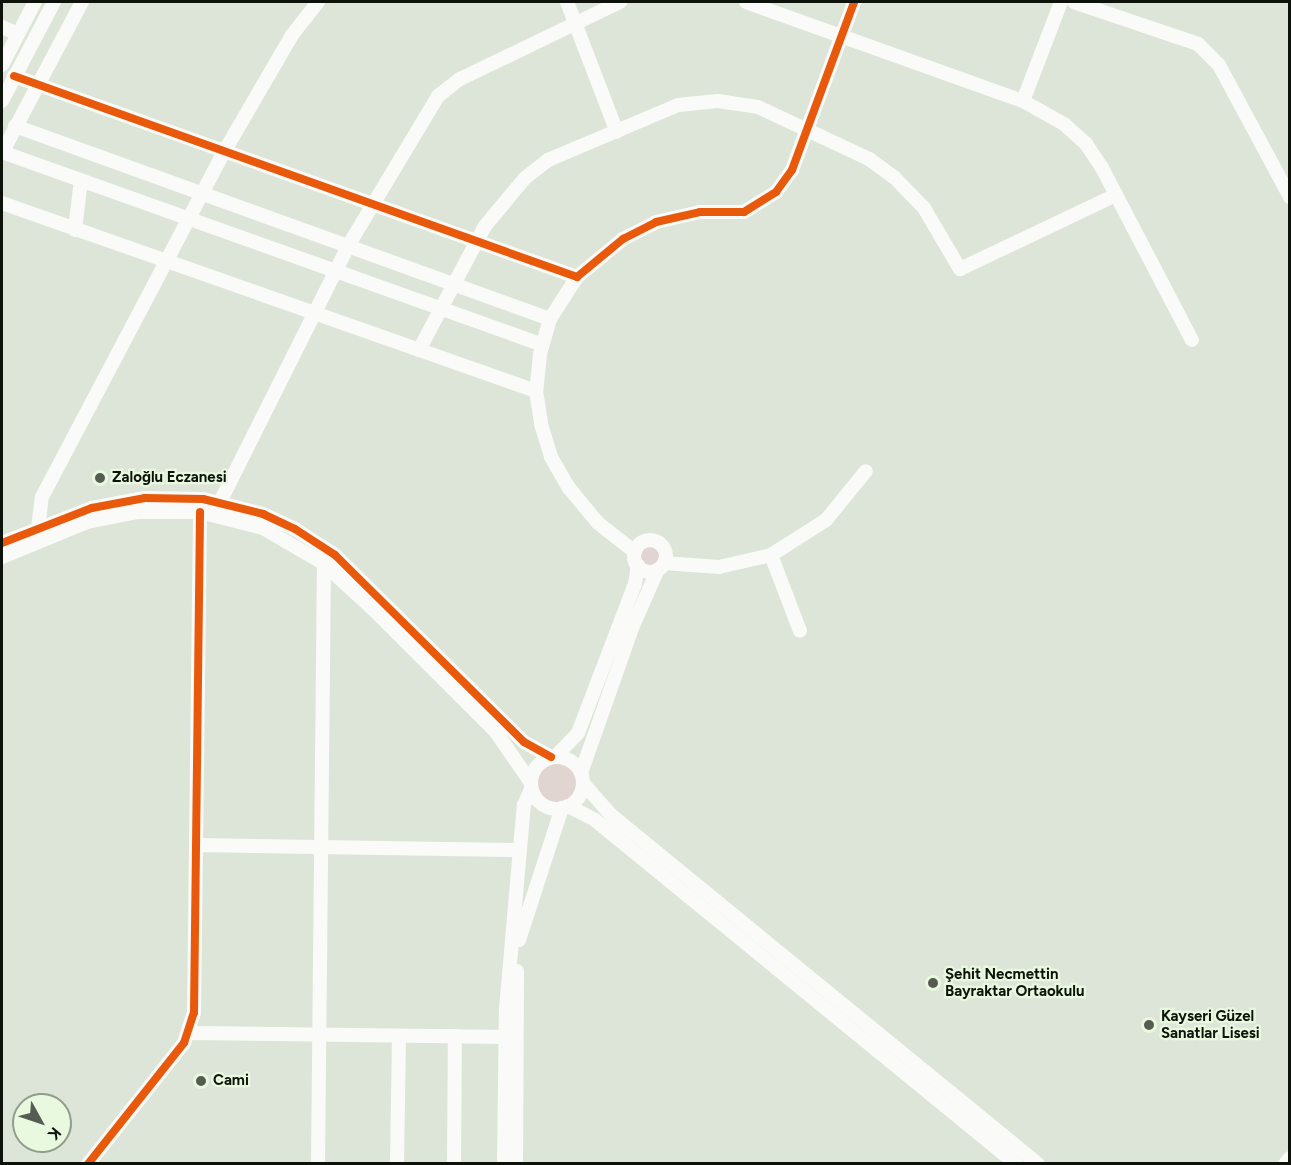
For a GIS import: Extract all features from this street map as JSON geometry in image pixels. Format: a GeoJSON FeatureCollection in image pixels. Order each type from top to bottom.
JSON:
{"type":"FeatureCollection","features":[{"type":"Feature","properties":{"kind":"street"},"geometry":{"type":"LineString","coordinates":[[2,65],[35,2]]}},
{"type":"Feature","properties":{"kind":"street"},"geometry":{"type":"LineString","coordinates":[[2,101],[54,2]]}},
{"type":"Feature","properties":{"kind":"street"},"geometry":{"type":"LineString","coordinates":[[82,2],[2,152],[543,345]]}},
{"type":"Feature","properties":{"kind":"street"},"geometry":{"type":"LineString","coordinates":[[38,528],[42,497],[224,152],[292,35],[318,2]]}},
{"type":"Feature","properties":{"kind":"street"},"geometry":{"type":"LineString","coordinates":[[567,2],[617,132]]}},
{"type":"Feature","properties":{"kind":"street"},"geometry":{"type":"LineString","coordinates":[[220,502],[312,313],[348,246],[372,203],[444,90],[620,2]]}},
{"type":"Feature","properties":{"kind":"street"},"geometry":{"type":"LineString","coordinates":[[746,2],[1023,101],[1052,115],[1074,132],[1094,154],[1192,340]]}},
{"type":"Feature","properties":{"kind":"street"},"geometry":{"type":"LineString","coordinates":[[854,2],[787,178],[762,203],[744,212],[700,212],[656,222],[623,239],[577,277],[550,319],[543,345],[536,391],[547,445],[563,479],[590,514],[645,570],[661,566],[718,567],[771,555],[826,520],[866,471]]}},
{"type":"Feature","properties":{"kind":"street"},"geometry":{"type":"LineString","coordinates":[[1023,101],[1061,2]]}},
{"type":"Feature","properties":{"kind":"street"},"geometry":{"type":"LineString","coordinates":[[1074,2],[1198,45],[1219,65],[1290,197]]}},
{"type":"Feature","properties":{"kind":"street"},"geometry":{"type":"LineString","coordinates":[[2,27],[18,34]]}},
{"type":"Feature","properties":{"kind":"street"},"geometry":{"type":"LineString","coordinates":[[14,76],[577,277]]}},
{"type":"Feature","properties":{"kind":"street"},"geometry":{"type":"LineString","coordinates":[[419,350],[476,241],[506,198],[536,169],[678,105],[705,101],[758,107],[869,159],[905,186],[932,219],[960,269],[1116,195]]}},
{"type":"Feature","properties":{"kind":"street"},"geometry":{"type":"LineString","coordinates":[[15,126],[550,319]]}},
{"type":"Feature","properties":{"kind":"street"},"geometry":{"type":"LineString","coordinates":[[75,230],[81,180]]}},
{"type":"Feature","properties":{"kind":"street"},"geometry":{"type":"LineString","coordinates":[[2,203],[536,391]]}},
{"type":"Feature","properties":{"kind":"street"},"geometry":{"type":"LineString","coordinates":[[2,543],[92,508],[127,500],[176,497],[220,502],[284,522],[335,555],[524,742],[553,757],[568,759],[611,815],[1038,1164]]}},
{"type":"Feature","properties":{"kind":"street"},"geometry":{"type":"LineString","coordinates":[[2,557],[105,517],[153,511],[200,512],[263,528],[324,564],[485,720],[545,806],[565,807],[595,820],[1016,1164]]}},
{"type":"Feature","properties":{"kind":"street"},"geometry":{"type":"LineString","coordinates":[[88,1164],[189,1034],[194,1013],[200,512]]}},
{"type":"Feature","properties":{"kind":"street"},"geometry":{"type":"LineString","coordinates":[[504,1164],[512,1036],[519,939],[565,807],[577,799],[632,628],[661,566],[665,550],[656,541],[643,542],[636,559],[635,584],[578,733],[553,757],[537,766],[524,806],[512,1036],[516,1164]]}},
{"type":"Feature","properties":{"kind":"street"},"geometry":{"type":"LineString","coordinates":[[771,555],[800,631]]}},
{"type":"Feature","properties":{"kind":"street"},"geometry":{"type":"LineString","coordinates":[[318,1164],[324,564]]}},
{"type":"Feature","properties":{"kind":"street"},"geometry":{"type":"LineString","coordinates":[[196,845],[520,850]]}},
{"type":"Feature","properties":{"kind":"street"},"geometry":{"type":"LineString","coordinates":[[189,1034],[512,1036]]}},
{"type":"Feature","properties":{"kind":"street"},"geometry":{"type":"LineString","coordinates":[[397,1164],[399,1036]]}},
{"type":"Feature","properties":{"kind":"street"},"geometry":{"type":"LineString","coordinates":[[454,1164],[455,1036]]}},
{"type":"Feature","properties":{"kind":"street"},"geometry":{"type":"LineString","coordinates":[[1285,1164],[1290,1158]]}},
{"type":"Feature","properties":{"kind":"shaded area"},"geometry":{"type":"Polygon","coordinates":[[[650,544],[660,551],[661,555],[654,565],[650,566],[640,559],[639,555],[646,545],[650,544]]]}},
{"type":"Feature","properties":{"kind":"shaded area"},"geometry":{"type":"Polygon","coordinates":[[[557,764],[570,770],[576,783],[570,796],[557,802],[544,796],[538,783],[544,770],[557,764]]]}},
{"type":"Feature","properties":{"kind":"cycle path"},"geometry":{"type":"LineString","coordinates":[[14,76],[577,277],[623,239],[656,222],[700,212],[744,212],[776,192],[792,170],[854,2]]}},
{"type":"Feature","properties":{"kind":"cycle path"},"geometry":{"type":"LineString","coordinates":[[2,543],[92,508],[145,498],[203,499],[263,514],[295,529],[335,555],[524,742],[551,757]]}},
{"type":"Feature","properties":{"kind":"cycle path"},"geometry":{"type":"LineString","coordinates":[[88,1164],[184,1043],[194,1013],[200,512]]}},
{"type":"Feature","properties":{"kind":"place","name":"Zaloğlu Eczanesi"},"geometry":{"type":"Point","coordinates":[100,478]}},
{"type":"Feature","properties":{"kind":"place","name":"Şehit Necmettin Bayraktar Ortaokulu"},"geometry":{"type":"Point","coordinates":[933,983]}},
{"type":"Feature","properties":{"kind":"place","name":"Kayseri Güzel Sanatlar Lisesi"},"geometry":{"type":"Point","coordinates":[1149,1025]}},
{"type":"Feature","properties":{"kind":"place","name":"Cami"},"geometry":{"type":"Point","coordinates":[201,1081]}}]}
